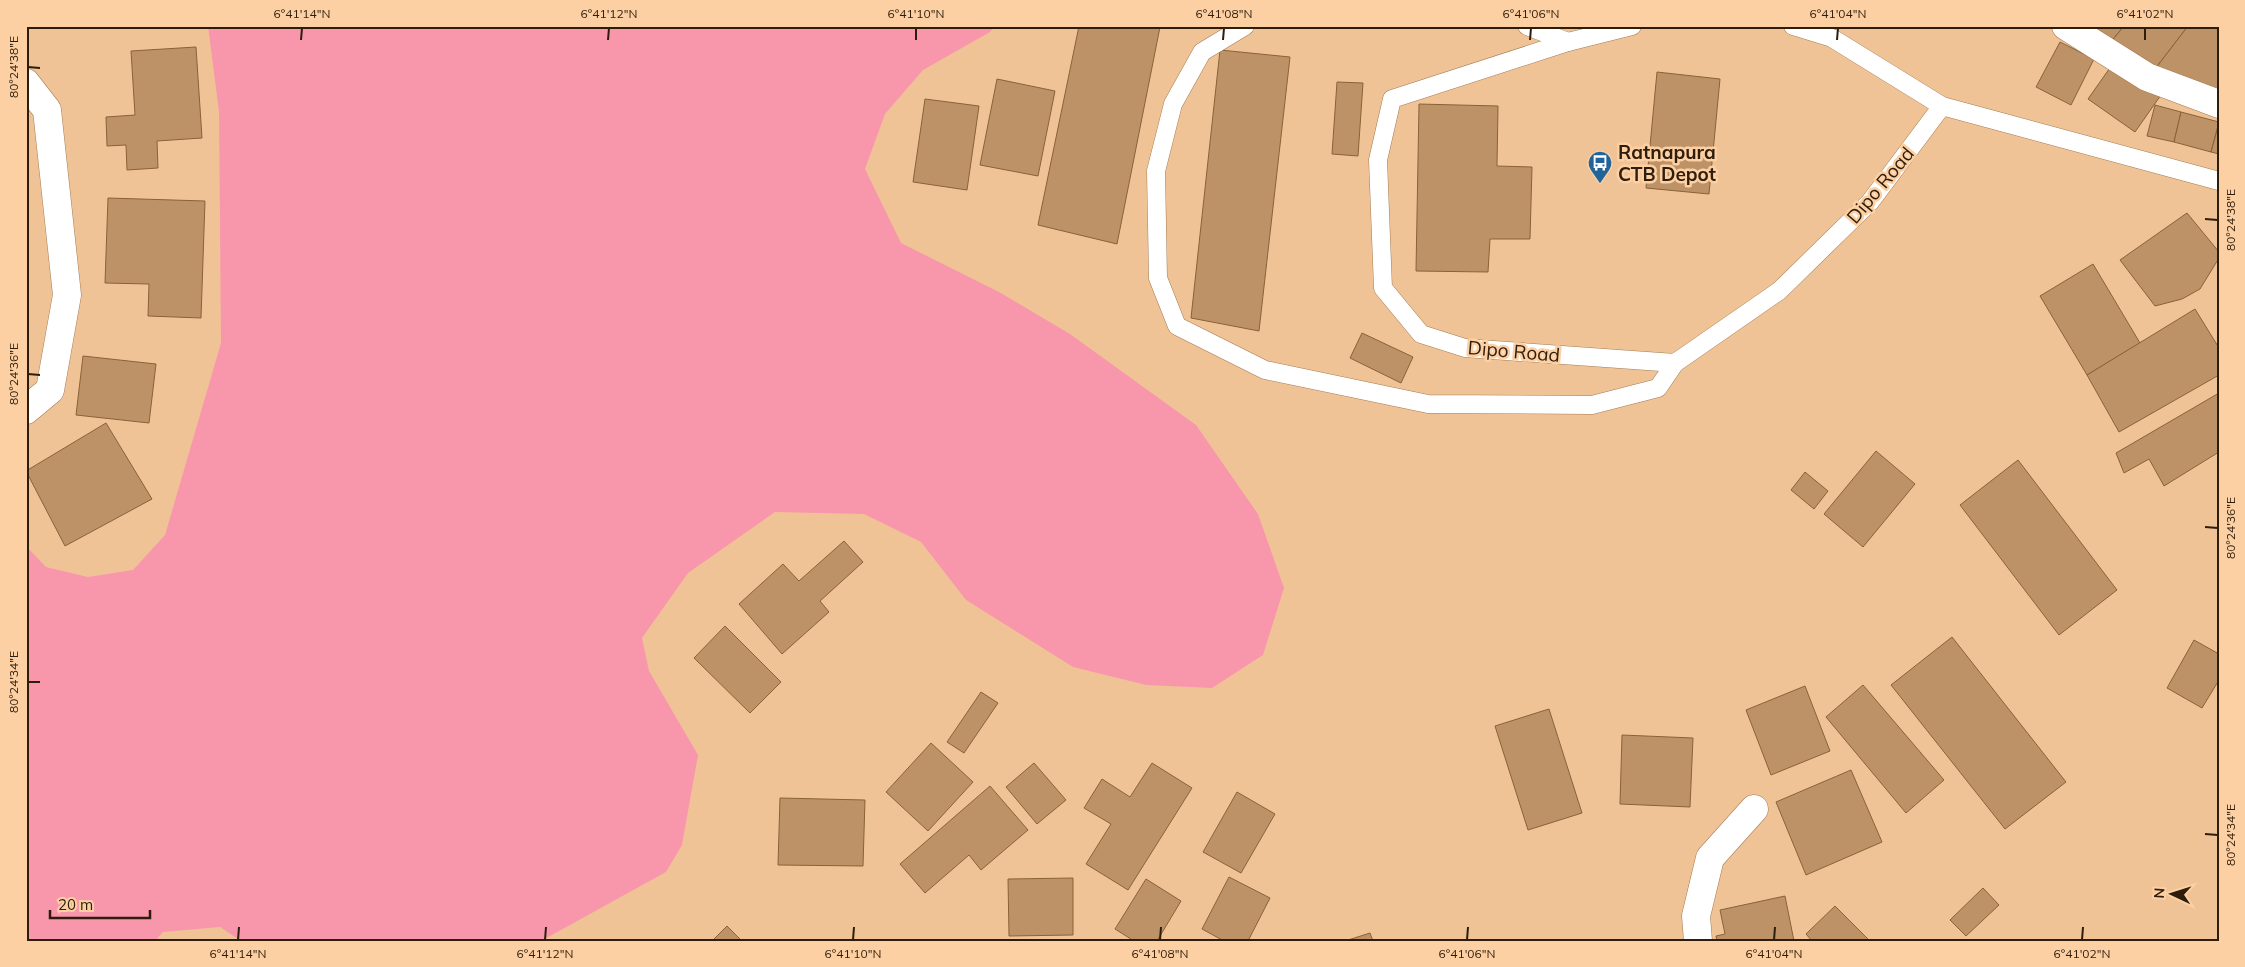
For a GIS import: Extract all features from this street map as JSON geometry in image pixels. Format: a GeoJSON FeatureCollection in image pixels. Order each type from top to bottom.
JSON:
{"type":"FeatureCollection","features":[{"type":"Feature","properties":{"kind":"main road"},"geometry":{"type":"LineString","coordinates":[[2066,26],[2147,78],[2219,104]]}},
{"type":"Feature","properties":{"kind":"main road"},"geometry":{"type":"LineString","coordinates":[[26,83],[48,110],[67,295],[50,390],[26,410]]}},
{"type":"Feature","properties":{"kind":"main road"},"geometry":{"type":"LineString","coordinates":[[1698,941],[1696,916],[1710,858],[1754,809]]}},
{"type":"Feature","properties":{"kind":"lane"},"geometry":{"type":"LineString","coordinates":[[1245,26],[1202,52],[1173,104],[1156,171],[1158,278],[1177,326],[1265,370],[1428,404],[1592,405],[1658,388],[1675,363]]}},
{"type":"Feature","properties":{"kind":"lane"},"geometry":{"type":"LineString","coordinates":[[1527,26],[1568,42]]}},
{"type":"Feature","properties":{"kind":"lane","name":"Dipo Road"},"geometry":{"type":"LineString","coordinates":[[1632,26],[1568,42],[1392,99],[1378,160],[1383,288],[1421,334],[1465,348],[1675,363],[1779,291],[1870,202],[1942,106]]}},
{"type":"Feature","properties":{"kind":"lane"},"geometry":{"type":"LineString","coordinates":[[1793,26],[1832,38],[1942,106],[2219,181]]}},
{"type":"Feature","properties":{"kind":"shaded area"},"geometry":{"type":"Polygon","coordinates":[[[208,26],[995,26],[990,32],[923,70],[885,114],[865,169],[901,243],[999,292],[1070,334],[1196,425],[1258,514],[1284,588],[1263,655],[1212,688],[1146,685],[1073,667],[966,600],[921,542],[864,514],[775,512],[688,573],[642,638],[649,671],[698,755],[682,845],[666,872],[541,941],[241,941],[220,927],[163,932],[155,941],[26,941],[26,546],[46,567],[88,577],[133,570],[165,535],[221,343],[219,112],[208,26]]]}},
{"type":"Feature","properties":{"kind":"building"},"geometry":{"type":"Polygon","coordinates":[[[1079,26],[1160,27],[1117,244],[1038,225],[1079,26]]]}},
{"type":"Feature","properties":{"kind":"building"},"geometry":{"type":"Polygon","coordinates":[[[2077,26],[2124,26],[2105,49],[2077,26]]]}},
{"type":"Feature","properties":{"kind":"building"},"geometry":{"type":"Polygon","coordinates":[[[2124,26],[2188,26],[2152,73],[2105,49],[2124,26]]]}},
{"type":"Feature","properties":{"kind":"building"},"geometry":{"type":"Polygon","coordinates":[[[2188,26],[2219,26],[2219,90],[2152,73],[2188,26]]]}},
{"type":"Feature","properties":{"kind":"building"},"geometry":{"type":"Polygon","coordinates":[[[2060,42],[2094,59],[2071,105],[2036,87],[2060,42]]]}},
{"type":"Feature","properties":{"kind":"building"},"geometry":{"type":"Polygon","coordinates":[[[196,47],[202,138],[157,141],[158,168],[127,170],[126,145],[107,146],[106,117],[135,115],[131,51],[196,47]]]}},
{"type":"Feature","properties":{"kind":"building"},"geometry":{"type":"Polygon","coordinates":[[[1220,50],[1290,57],[1259,331],[1191,318],[1220,50]]]}},
{"type":"Feature","properties":{"kind":"building"},"geometry":{"type":"Polygon","coordinates":[[[2114,62],[2161,95],[2135,132],[2088,99],[2114,62]]]}},
{"type":"Feature","properties":{"kind":"building"},"geometry":{"type":"Polygon","coordinates":[[[1657,72],[1720,79],[1709,194],[1646,188],[1657,72]]]}},
{"type":"Feature","properties":{"kind":"building"},"geometry":{"type":"Polygon","coordinates":[[[997,79],[1055,91],[1038,176],[980,165],[997,79]]]}},
{"type":"Feature","properties":{"kind":"building"},"geometry":{"type":"Polygon","coordinates":[[[1337,82],[1363,83],[1358,156],[1332,154],[1337,82]]]}},
{"type":"Feature","properties":{"kind":"building"},"geometry":{"type":"Polygon","coordinates":[[[925,99],[979,106],[967,190],[913,182],[925,99]]]}},
{"type":"Feature","properties":{"kind":"building"},"geometry":{"type":"Polygon","coordinates":[[[1419,104],[1498,106],[1497,166],[1532,167],[1530,239],[1490,239],[1488,272],[1416,271],[1419,104]]]}},
{"type":"Feature","properties":{"kind":"building"},"geometry":{"type":"Polygon","coordinates":[[[2155,105],[2181,112],[2174,142],[2147,136],[2155,105]]]}},
{"type":"Feature","properties":{"kind":"building"},"geometry":{"type":"Polygon","coordinates":[[[2181,112],[2219,122],[2211,152],[2174,142],[2181,112]]]}},
{"type":"Feature","properties":{"kind":"building"},"geometry":{"type":"Polygon","coordinates":[[[2219,123],[2219,154],[2211,152],[2219,123]]]}},
{"type":"Feature","properties":{"kind":"building"},"geometry":{"type":"Polygon","coordinates":[[[108,198],[205,201],[201,318],[148,316],[149,284],[105,283],[108,198]]]}},
{"type":"Feature","properties":{"kind":"building"},"geometry":{"type":"Polygon","coordinates":[[[2187,213],[2219,252],[2219,258],[2200,289],[2182,299],[2155,306],[2120,260],[2187,213]]]}},
{"type":"Feature","properties":{"kind":"building"},"geometry":{"type":"Polygon","coordinates":[[[2093,264],[2140,343],[2087,375],[2040,296],[2093,264]]]}},
{"type":"Feature","properties":{"kind":"building"},"geometry":{"type":"Polygon","coordinates":[[[2195,309],[2219,348],[2219,375],[2119,432],[2087,375],[2195,309]]]}},
{"type":"Feature","properties":{"kind":"building"},"geometry":{"type":"Polygon","coordinates":[[[1362,333],[1413,357],[1401,383],[1350,358],[1362,333]]]}},
{"type":"Feature","properties":{"kind":"building"},"geometry":{"type":"Polygon","coordinates":[[[83,356],[156,364],[149,423],[76,415],[83,356]]]}},
{"type":"Feature","properties":{"kind":"building"},"geometry":{"type":"Polygon","coordinates":[[[2219,393],[2219,452],[2164,486],[2149,459],[2124,473],[2116,453],[2219,393]]]}},
{"type":"Feature","properties":{"kind":"building"},"geometry":{"type":"Polygon","coordinates":[[[106,423],[152,499],[65,546],[26,471],[106,423]]]}},
{"type":"Feature","properties":{"kind":"building"},"geometry":{"type":"Polygon","coordinates":[[[1876,451],[1915,484],[1863,547],[1824,514],[1876,451]]]}},
{"type":"Feature","properties":{"kind":"building"},"geometry":{"type":"Polygon","coordinates":[[[2018,460],[2117,590],[2059,635],[1960,505],[2018,460]]]}},
{"type":"Feature","properties":{"kind":"building"},"geometry":{"type":"Polygon","coordinates":[[[1805,472],[1828,491],[1814,509],[1791,490],[1805,472]]]}},
{"type":"Feature","properties":{"kind":"building"},"geometry":{"type":"Polygon","coordinates":[[[844,541],[863,562],[820,601],[829,612],[782,654],[739,604],[783,564],[799,581],[844,541]]]}},
{"type":"Feature","properties":{"kind":"building"},"geometry":{"type":"Polygon","coordinates":[[[725,626],[781,682],[750,713],[694,658],[725,626]]]}},
{"type":"Feature","properties":{"kind":"building"},"geometry":{"type":"Polygon","coordinates":[[[1952,637],[2066,782],[2005,829],[1891,685],[1952,637]]]}},
{"type":"Feature","properties":{"kind":"building"},"geometry":{"type":"Polygon","coordinates":[[[2194,640],[2219,654],[2219,680],[2202,708],[2167,688],[2194,640]]]}},
{"type":"Feature","properties":{"kind":"building"},"geometry":{"type":"Polygon","coordinates":[[[1863,685],[1944,780],[1906,813],[1826,717],[1863,685]]]}},
{"type":"Feature","properties":{"kind":"building"},"geometry":{"type":"Polygon","coordinates":[[[1805,686],[1830,751],[1771,775],[1746,710],[1805,686]]]}},
{"type":"Feature","properties":{"kind":"building"},"geometry":{"type":"Polygon","coordinates":[[[981,692],[998,703],[964,753],[947,742],[981,692]]]}},
{"type":"Feature","properties":{"kind":"building"},"geometry":{"type":"Polygon","coordinates":[[[1549,709],[1582,813],[1528,830],[1495,726],[1549,709]]]}},
{"type":"Feature","properties":{"kind":"building"},"geometry":{"type":"Polygon","coordinates":[[[1622,735],[1693,738],[1690,807],[1620,804],[1622,735]]]}},
{"type":"Feature","properties":{"kind":"building"},"geometry":{"type":"Polygon","coordinates":[[[931,743],[973,782],[928,831],[886,792],[931,743]]]}},
{"type":"Feature","properties":{"kind":"building"},"geometry":{"type":"Polygon","coordinates":[[[1034,763],[1066,800],[1037,824],[1006,787],[1034,763]]]}},
{"type":"Feature","properties":{"kind":"building"},"geometry":{"type":"Polygon","coordinates":[[[1152,763],[1192,788],[1128,890],[1086,864],[1111,824],[1084,808],[1102,779],[1130,797],[1152,763]]]}},
{"type":"Feature","properties":{"kind":"building"},"geometry":{"type":"Polygon","coordinates":[[[1851,770],[1882,842],[1806,875],[1776,802],[1851,770]]]}},
{"type":"Feature","properties":{"kind":"building"},"geometry":{"type":"Polygon","coordinates":[[[990,786],[1028,830],[981,870],[969,855],[925,893],[900,864],[990,786]]]}},
{"type":"Feature","properties":{"kind":"building"},"geometry":{"type":"Polygon","coordinates":[[[1237,792],[1275,814],[1241,873],[1203,852],[1237,792]]]}},
{"type":"Feature","properties":{"kind":"building"},"geometry":{"type":"Polygon","coordinates":[[[780,798],[865,800],[863,866],[778,865],[780,798]]]}},
{"type":"Feature","properties":{"kind":"building"},"geometry":{"type":"Polygon","coordinates":[[[1229,877],[1270,898],[1248,941],[1224,941],[1202,929],[1229,877]]]}},
{"type":"Feature","properties":{"kind":"building"},"geometry":{"type":"Polygon","coordinates":[[[1073,878],[1073,935],[1009,936],[1008,879],[1073,878]]]}},
{"type":"Feature","properties":{"kind":"building"},"geometry":{"type":"Polygon","coordinates":[[[1146,879],[1181,901],[1157,941],[1134,941],[1115,929],[1146,879]]]}},
{"type":"Feature","properties":{"kind":"building"},"geometry":{"type":"Polygon","coordinates":[[[1983,888],[1999,905],[1966,936],[1950,920],[1983,888]]]}},
{"type":"Feature","properties":{"kind":"building"},"geometry":{"type":"Polygon","coordinates":[[[1785,896],[1794,941],[1717,941],[1716,936],[1725,934],[1720,910],[1785,896]]]}},
{"type":"Feature","properties":{"kind":"building"},"geometry":{"type":"Polygon","coordinates":[[[1835,906],[1870,941],[1812,941],[1806,934],[1835,906]]]}},
{"type":"Feature","properties":{"kind":"building"},"geometry":{"type":"Polygon","coordinates":[[[727,926],[742,941],[712,941],[727,926]]]}},
{"type":"Feature","properties":{"kind":"building"},"geometry":{"type":"Polygon","coordinates":[[[1370,933],[1373,941],[1345,941],[1370,933]]]}},
{"type":"Feature","properties":{"kind":"place","name":"Ratnapura CTB Depot"},"geometry":{"type":"Point","coordinates":[1600,184]}}]}
